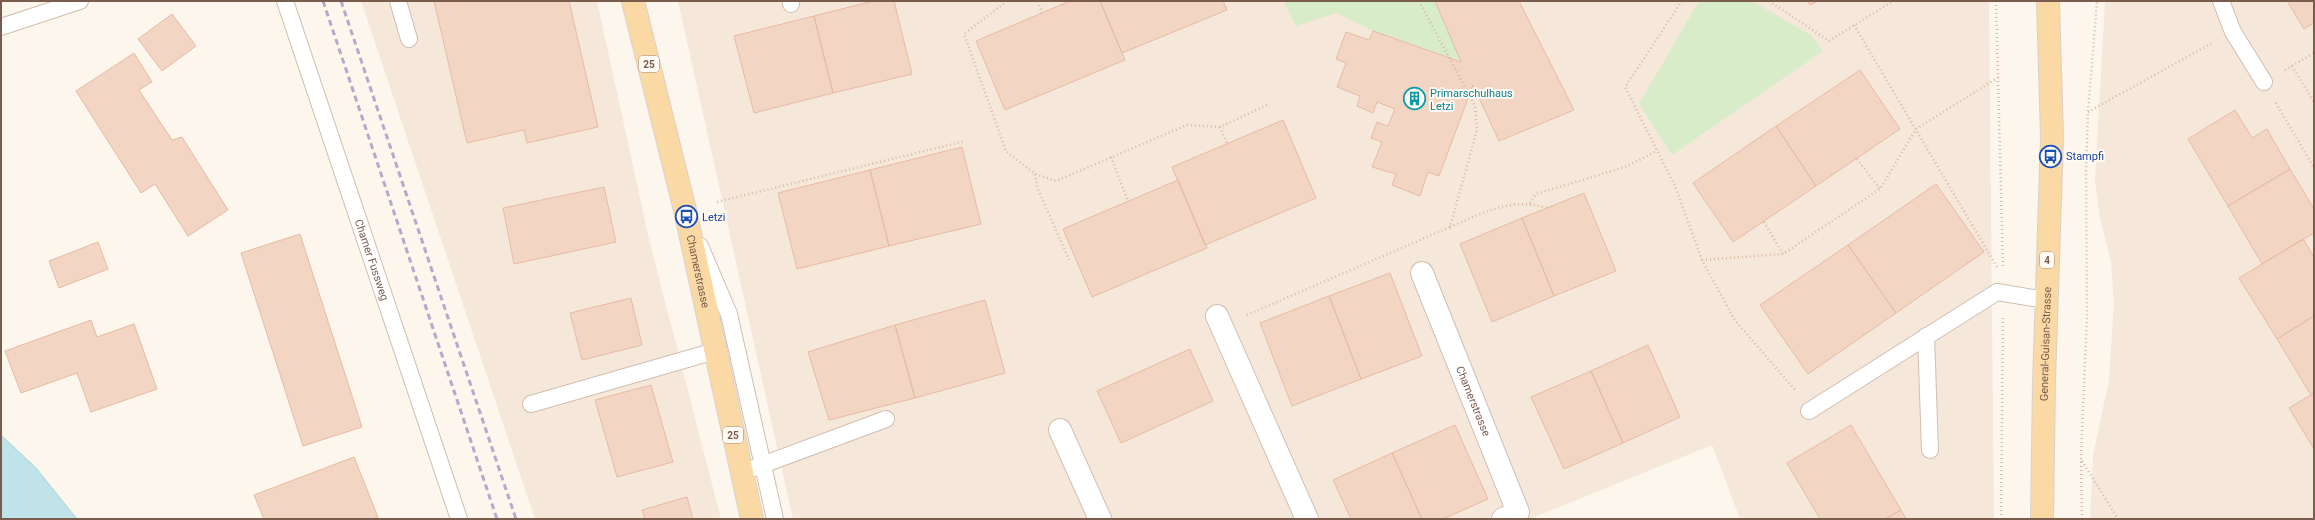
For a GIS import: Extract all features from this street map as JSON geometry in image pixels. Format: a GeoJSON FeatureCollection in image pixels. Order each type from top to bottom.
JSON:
{"type":"FeatureCollection","features":[{"type":"Feature","properties":{"kind":"main road","name":"Chamerstrasse"},"geometry":{"type":"LineString","coordinates":[[633,1],[685,210],[752,519]]}},
{"type":"Feature","properties":{"kind":"main road","name":"General-Guisan-Strasse"},"geometry":{"type":"LineString","coordinates":[[2042,519],[2046,300],[2052,137],[2048,1]]}},
{"type":"Feature","properties":{"kind":"street","name":"Chamerstrasse"},"geometry":{"type":"LineString","coordinates":[[1422,273],[1518,512],[1503,519]]}},
{"type":"Feature","properties":{"kind":"street"},"geometry":{"type":"LineString","coordinates":[[1220,320],[1307,519]]}},
{"type":"Feature","properties":{"kind":"street"},"geometry":{"type":"LineString","coordinates":[[1060,430],[1100,519]]}},
{"type":"Feature","properties":{"kind":"lane"},"geometry":{"type":"LineString","coordinates":[[1,27],[80,1]]}},
{"type":"Feature","properties":{"kind":"lane","name":"Chamer Fussweg"},"geometry":{"type":"LineString","coordinates":[[285,1],[459,519]]}},
{"type":"Feature","properties":{"kind":"lane"},"geometry":{"type":"LineString","coordinates":[[398,1],[409,39]]}},
{"type":"Feature","properties":{"kind":"lane"},"geometry":{"type":"LineString","coordinates":[[2221,1],[2233,32],[2264,82]]}},
{"type":"Feature","properties":{"kind":"lane"},"geometry":{"type":"LineString","coordinates":[[685,210],[729,314],[775,519]]}},
{"type":"Feature","properties":{"kind":"lane"},"geometry":{"type":"LineString","coordinates":[[1808,411],[1996,292],[2046,300]]}},
{"type":"Feature","properties":{"kind":"lane"},"geometry":{"type":"LineString","coordinates":[[1926,336],[1930,450]]}},
{"type":"Feature","properties":{"kind":"lane"},"geometry":{"type":"LineString","coordinates":[[531,404],[715,351]]}},
{"type":"Feature","properties":{"kind":"lane"},"geometry":{"type":"LineString","coordinates":[[741,473],[886,419]]}},
{"type":"Feature","properties":{"kind":"path"},"geometry":{"type":"LineString","coordinates":[[1007,1],[964,34],[1006,151],[1035,174],[1056,181],[1187,125],[1220,127],[1268,104]]}},
{"type":"Feature","properties":{"kind":"path"},"geometry":{"type":"LineString","coordinates":[[1038,1],[1042,13]]}},
{"type":"Feature","properties":{"kind":"path"},"geometry":{"type":"LineString","coordinates":[[1419,1],[1475,106],[1477,130],[1450,227]]}},
{"type":"Feature","properties":{"kind":"path"},"geometry":{"type":"LineString","coordinates":[[1682,1],[1625,87],[1675,186],[1702,260],[1734,319],[1791,385],[1808,411]]}},
{"type":"Feature","properties":{"kind":"path"},"geometry":{"type":"LineString","coordinates":[[1769,1],[1829,41],[1893,1]]}},
{"type":"Feature","properties":{"kind":"path"},"geometry":{"type":"LineString","coordinates":[[1996,1],[2000,76],[2003,271]]}},
{"type":"Feature","properties":{"kind":"path"},"geometry":{"type":"LineString","coordinates":[[2082,519],[2082,461],[2087,314],[2088,112],[2097,1]]}},
{"type":"Feature","properties":{"kind":"path"},"geometry":{"type":"LineString","coordinates":[[1854,25],[2000,272]]}},
{"type":"Feature","properties":{"kind":"path"},"geometry":{"type":"LineString","coordinates":[[2088,112],[2233,32]]}},
{"type":"Feature","properties":{"kind":"path"},"geometry":{"type":"LineString","coordinates":[[2314,54],[2264,82],[2314,168]]}},
{"type":"Feature","properties":{"kind":"path"},"geometry":{"type":"LineString","coordinates":[[2292,66],[2314,102]]}},
{"type":"Feature","properties":{"kind":"path"},"geometry":{"type":"LineString","coordinates":[[1702,260],[1783,254],[1880,189],[1916,129],[2000,76]]}},
{"type":"Feature","properties":{"kind":"path"},"geometry":{"type":"LineString","coordinates":[[1220,127],[1226,144]]}},
{"type":"Feature","properties":{"kind":"path"},"geometry":{"type":"LineString","coordinates":[[717,202],[965,141]]}},
{"type":"Feature","properties":{"kind":"path"},"geometry":{"type":"LineString","coordinates":[[1530,203],[1536,194],[1625,167],[1657,151]]}},
{"type":"Feature","properties":{"kind":"path"},"geometry":{"type":"LineString","coordinates":[[1111,157],[1128,201]]}},
{"type":"Feature","properties":{"kind":"path"},"geometry":{"type":"LineString","coordinates":[[1857,159],[1880,189]]}},
{"type":"Feature","properties":{"kind":"path"},"geometry":{"type":"LineString","coordinates":[[1035,174],[1038,187],[1070,262]]}},
{"type":"Feature","properties":{"kind":"path"},"geometry":{"type":"LineString","coordinates":[[1220,320],[1450,227],[1495,207],[1530,203],[1547,208]]}},
{"type":"Feature","properties":{"kind":"path"},"geometry":{"type":"LineString","coordinates":[[1764,222],[1783,254]]}},
{"type":"Feature","properties":{"kind":"path"},"geometry":{"type":"LineString","coordinates":[[2001,519],[2003,310]]}},
{"type":"Feature","properties":{"kind":"path"},"geometry":{"type":"LineString","coordinates":[[2082,461],[2118,519]]}},
{"type":"Feature","properties":{"kind":"shaded area"},"geometry":{"type":"Polygon","coordinates":[[[361,1],[597,1],[649,239],[721,519],[535,519],[361,1]]]}},
{"type":"Feature","properties":{"kind":"shaded area"},"geometry":{"type":"Polygon","coordinates":[[[678,1],[1989,1],[1994,519],[1740,519],[1712,445],[1530,519],[793,519],[678,1]]]}},
{"type":"Feature","properties":{"kind":"shaded area"},"geometry":{"type":"Polygon","coordinates":[[[2105,1],[2314,1],[2314,519],[2090,519],[2093,455],[2109,380],[2114,303],[2111,261],[2100,218],[2095,180],[2105,1]]]}},
{"type":"Feature","properties":{"kind":"green space"},"geometry":{"type":"Polygon","coordinates":[[[1284,1],[1435,1],[1461,62],[1373,31],[1336,13],[1296,26],[1284,1]]]}},
{"type":"Feature","properties":{"kind":"green space"},"geometry":{"type":"Polygon","coordinates":[[[1699,1],[1752,1],[1812,36],[1823,51],[1672,155],[1639,104],[1699,1]]]}},
{"type":"Feature","properties":{"kind":"water"},"geometry":{"type":"Polygon","coordinates":[[[1,435],[36,468],[77,519],[1,519],[1,435]]]}},
{"type":"Feature","properties":{"kind":"building"},"geometry":{"type":"Polygon","coordinates":[[[434,1],[569,1],[598,127],[527,143],[524,130],[467,143],[434,1]]]}},
{"type":"Feature","properties":{"kind":"building"},"geometry":{"type":"Polygon","coordinates":[[[873,1],[894,1],[912,74],[833,93],[814,16],[873,1]]]}},
{"type":"Feature","properties":{"kind":"building"},"geometry":{"type":"Polygon","coordinates":[[[1070,1],[1100,1],[1125,60],[1005,110],[976,41],[1070,1]]]}},
{"type":"Feature","properties":{"kind":"building"},"geometry":{"type":"Polygon","coordinates":[[[1100,1],[1223,1],[1227,10],[1122,53],[1100,1]]]}},
{"type":"Feature","properties":{"kind":"building","name":"Primarschulhaus Letzi"},"geometry":{"type":"Polygon","coordinates":[[[1435,1],[1519,1],[1574,110],[1499,141],[1473,85],[1439,176],[1428,172],[1420,196],[1392,185],[1396,174],[1372,167],[1382,142],[1371,138],[1377,122],[1388,126],[1395,109],[1377,102],[1373,113],[1357,106],[1360,96],[1337,87],[1346,63],[1336,59],[1346,32],[1369,40],[1373,31],[1461,62],[1435,1]]]}},
{"type":"Feature","properties":{"kind":"building"},"geometry":{"type":"Polygon","coordinates":[[[1807,1],[1818,1],[1810,5],[1807,1]]]}},
{"type":"Feature","properties":{"kind":"building"},"geometry":{"type":"Polygon","coordinates":[[[2287,1],[2314,1],[2314,23],[2304,29],[2287,1]]]}},
{"type":"Feature","properties":{"kind":"building"},"geometry":{"type":"Polygon","coordinates":[[[172,14],[196,46],[162,71],[138,39],[172,14]]]}},
{"type":"Feature","properties":{"kind":"building"},"geometry":{"type":"Polygon","coordinates":[[[814,16],[833,93],[754,113],[734,36],[814,16]]]}},
{"type":"Feature","properties":{"kind":"building"},"geometry":{"type":"Polygon","coordinates":[[[134,53],[152,82],[139,90],[172,140],[182,137],[228,210],[188,236],[155,184],[141,193],[76,91],[134,53]]]}},
{"type":"Feature","properties":{"kind":"building"},"geometry":{"type":"Polygon","coordinates":[[[1860,70],[1900,129],[1816,186],[1776,126],[1860,70]]]}},
{"type":"Feature","properties":{"kind":"building"},"geometry":{"type":"Polygon","coordinates":[[[2235,110],[2252,138],[2267,129],[2290,169],[2228,206],[2188,139],[2235,110]]]}},
{"type":"Feature","properties":{"kind":"building"},"geometry":{"type":"Polygon","coordinates":[[[1283,120],[1316,198],[1205,245],[1172,167],[1283,120]]]}},
{"type":"Feature","properties":{"kind":"building"},"geometry":{"type":"Polygon","coordinates":[[[1776,126],[1816,186],[1733,242],[1693,183],[1776,126]]]}},
{"type":"Feature","properties":{"kind":"building"},"geometry":{"type":"Polygon","coordinates":[[[962,147],[981,224],[889,246],[870,170],[962,147]]]}},
{"type":"Feature","properties":{"kind":"building"},"geometry":{"type":"Polygon","coordinates":[[[2290,169],[2314,209],[2314,233],[2262,264],[2228,206],[2290,169]]]}},
{"type":"Feature","properties":{"kind":"building"},"geometry":{"type":"Polygon","coordinates":[[[870,170],[889,246],[797,269],[778,193],[870,170]]]}},
{"type":"Feature","properties":{"kind":"building"},"geometry":{"type":"Polygon","coordinates":[[[1178,180],[1207,248],[1092,297],[1063,229],[1178,180]]]}},
{"type":"Feature","properties":{"kind":"building"},"geometry":{"type":"Polygon","coordinates":[[[1936,184],[1984,252],[1896,313],[1848,245],[1936,184]]]}},
{"type":"Feature","properties":{"kind":"building"},"geometry":{"type":"Polygon","coordinates":[[[604,187],[616,242],[514,264],[503,208],[604,187]]]}},
{"type":"Feature","properties":{"kind":"building"},"geometry":{"type":"Polygon","coordinates":[[[1584,193],[1616,271],[1554,296],[1522,218],[1584,193]]]}},
{"type":"Feature","properties":{"kind":"building"},"geometry":{"type":"Polygon","coordinates":[[[1522,218],[1554,296],[1492,322],[1460,244],[1522,218]]]}},
{"type":"Feature","properties":{"kind":"building"},"geometry":{"type":"Polygon","coordinates":[[[300,234],[362,427],[303,446],[241,253],[300,234]]]}},
{"type":"Feature","properties":{"kind":"building"},"geometry":{"type":"Polygon","coordinates":[[[2303,239],[2314,257],[2314,316],[2277,339],[2239,278],[2303,239]]]}},
{"type":"Feature","properties":{"kind":"building"},"geometry":{"type":"Polygon","coordinates":[[[98,242],[108,269],[59,288],[49,261],[98,242]]]}},
{"type":"Feature","properties":{"kind":"building"},"geometry":{"type":"Polygon","coordinates":[[[1848,245],[1896,313],[1808,374],[1760,305],[1848,245]]]}},
{"type":"Feature","properties":{"kind":"building"},"geometry":{"type":"Polygon","coordinates":[[[1390,273],[1422,356],[1361,379],[1329,296],[1390,273]]]}},
{"type":"Feature","properties":{"kind":"building"},"geometry":{"type":"Polygon","coordinates":[[[1329,296],[1361,379],[1292,406],[1260,323],[1329,296]]]}},
{"type":"Feature","properties":{"kind":"building"},"geometry":{"type":"Polygon","coordinates":[[[631,298],[642,345],[582,360],[570,313],[631,298]]]}},
{"type":"Feature","properties":{"kind":"building"},"geometry":{"type":"Polygon","coordinates":[[[985,300],[1005,373],[915,398],[895,325],[985,300]]]}},
{"type":"Feature","properties":{"kind":"building"},"geometry":{"type":"Polygon","coordinates":[[[2314,316],[2314,393],[2311,395],[2277,339],[2314,316]]]}},
{"type":"Feature","properties":{"kind":"building"},"geometry":{"type":"Polygon","coordinates":[[[91,320],[97,337],[134,324],[157,389],[91,412],[77,373],[21,393],[5,351],[91,320]]]}},
{"type":"Feature","properties":{"kind":"building"},"geometry":{"type":"Polygon","coordinates":[[[895,325],[915,398],[829,420],[808,352],[895,325]]]}},
{"type":"Feature","properties":{"kind":"building"},"geometry":{"type":"Polygon","coordinates":[[[1648,345],[1680,417],[1623,443],[1591,371],[1648,345]]]}},
{"type":"Feature","properties":{"kind":"building"},"geometry":{"type":"Polygon","coordinates":[[[1190,349],[1213,401],[1121,443],[1097,391],[1190,349]]]}},
{"type":"Feature","properties":{"kind":"building"},"geometry":{"type":"Polygon","coordinates":[[[1591,371],[1623,443],[1564,469],[1531,397],[1591,371]]]}},
{"type":"Feature","properties":{"kind":"building"},"geometry":{"type":"Polygon","coordinates":[[[651,385],[673,462],[617,477],[595,400],[651,385]]]}},
{"type":"Feature","properties":{"kind":"building"},"geometry":{"type":"Polygon","coordinates":[[[2314,393],[2314,449],[2289,408],[2314,393]]]}},
{"type":"Feature","properties":{"kind":"building"},"geometry":{"type":"Polygon","coordinates":[[[1455,425],[1488,499],[1443,519],[1422,519],[1392,453],[1455,425]]]}},
{"type":"Feature","properties":{"kind":"building"},"geometry":{"type":"Polygon","coordinates":[[[1851,425],[1901,510],[1885,519],[1820,519],[1787,463],[1851,425]]]}},
{"type":"Feature","properties":{"kind":"building"},"geometry":{"type":"Polygon","coordinates":[[[1392,453],[1422,519],[1351,519],[1333,480],[1392,453]]]}},
{"type":"Feature","properties":{"kind":"building"},"geometry":{"type":"Polygon","coordinates":[[[354,457],[378,517],[372,519],[264,519],[254,495],[354,457]]]}},
{"type":"Feature","properties":{"kind":"building"},"geometry":{"type":"Polygon","coordinates":[[[687,497],[693,519],[645,519],[642,510],[687,497]]]}},
{"type":"Feature","properties":{"kind":"building"},"geometry":{"type":"Polygon","coordinates":[[[1901,510],[1906,519],[1885,519],[1901,510]]]}},
{"type":"Feature","properties":{"kind":"railway"},"geometry":{"type":"LineString","coordinates":[[323,1],[497,519]]}},
{"type":"Feature","properties":{"kind":"railway"},"geometry":{"type":"LineString","coordinates":[[341,1],[516,519]]}},
{"type":"Feature","properties":{"kind":"place","name":"Primarschulhaus Letzi"},"geometry":{"type":"Point","coordinates":[1414,99]}},
{"type":"Feature","properties":{"kind":"place","name":"Stampfi"},"geometry":{"type":"Point","coordinates":[2051,156]}},
{"type":"Feature","properties":{"kind":"place","name":"Letzi"},"geometry":{"type":"Point","coordinates":[686,217]}}]}
